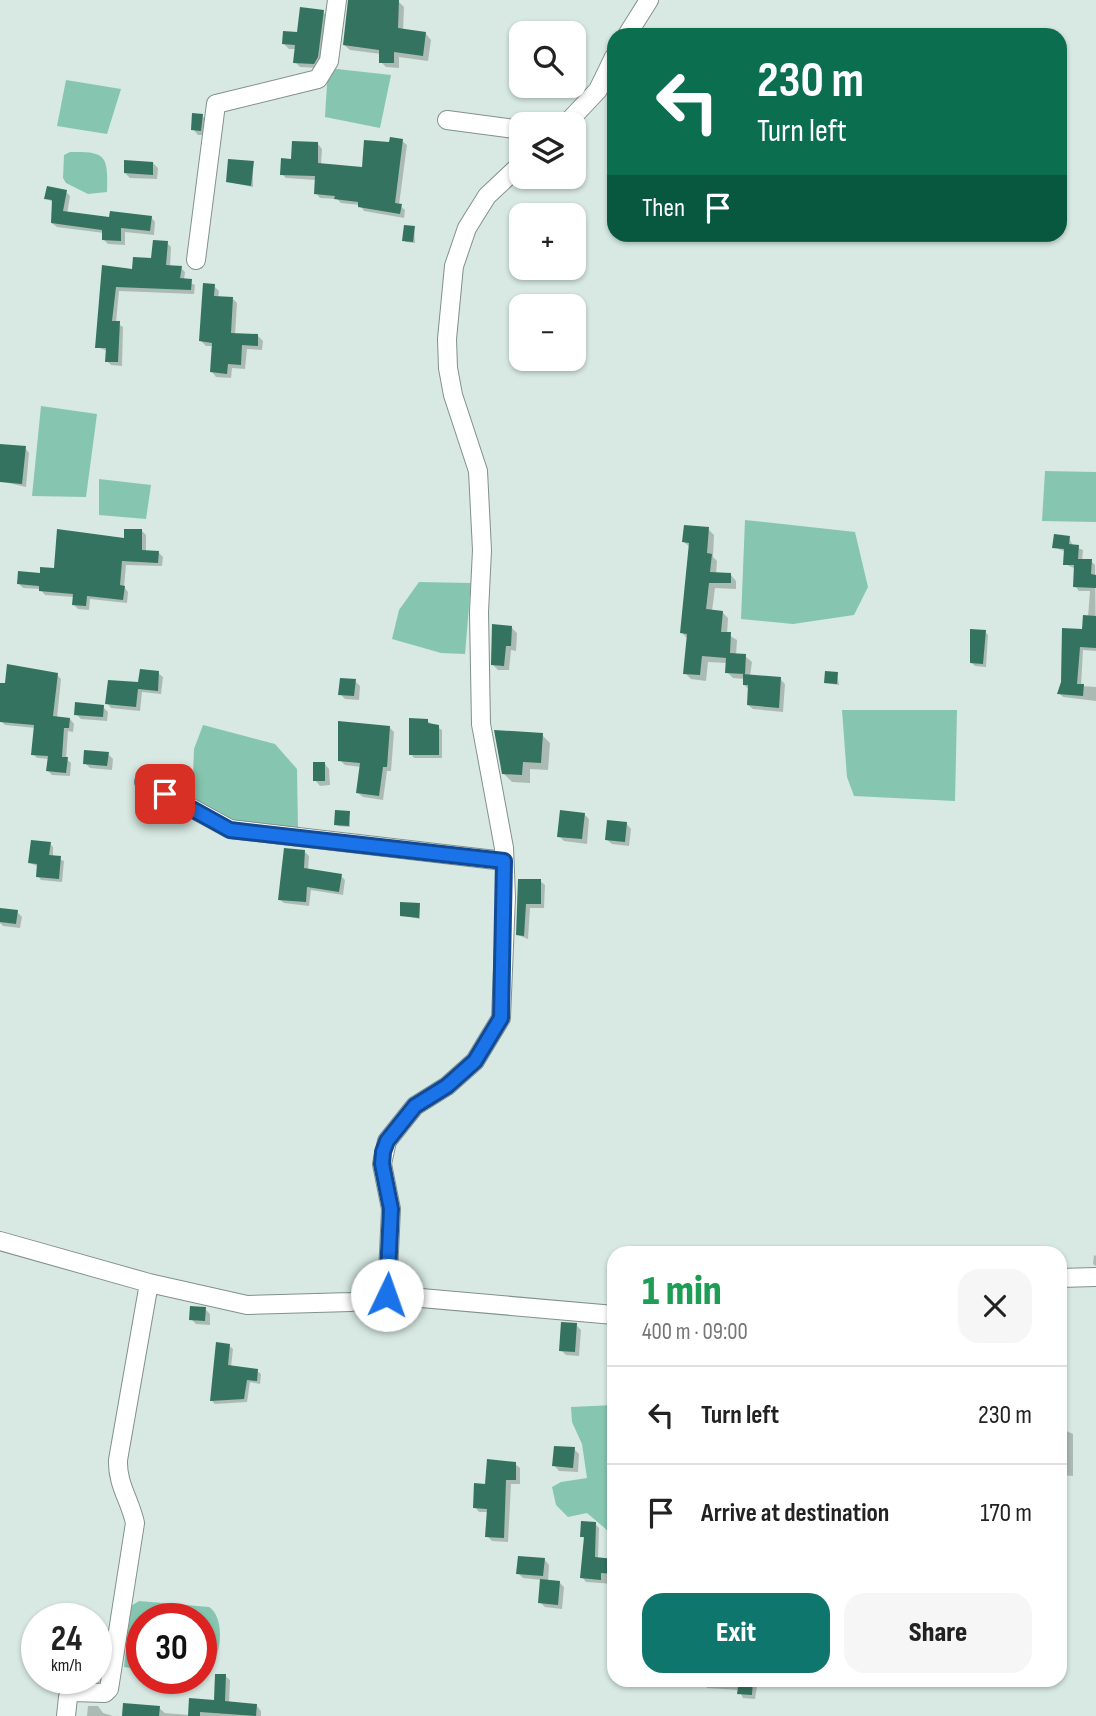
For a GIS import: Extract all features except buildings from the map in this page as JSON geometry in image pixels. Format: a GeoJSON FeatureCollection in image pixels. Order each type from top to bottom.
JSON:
{"type":"FeatureCollection","features":[{"type":"Feature","properties":{"kind":"street"},"geometry":{"type":"LineString","coordinates":[[196,260],[216,103],[318,79],[329,61],[337,0]]}},
{"type":"Feature","properties":{"kind":"street"},"geometry":{"type":"LineString","coordinates":[[631,28],[649,0]]}},
{"type":"Feature","properties":{"kind":"street"},"geometry":{"type":"LineString","coordinates":[[577,112],[598,90],[607,71]]}},
{"type":"Feature","properties":{"kind":"street"},"geometry":{"type":"LineString","coordinates":[[447,120],[509,128]]}},
{"type":"Feature","properties":{"kind":"street"},"geometry":{"type":"LineString","coordinates":[[387,1295],[391,1209],[382,1164],[387,1141],[415,1106],[447,1086],[475,1061],[501,1018],[504,861],[481,724],[479,612],[482,550],[478,471],[453,395],[447,339],[454,266],[467,228],[487,196],[509,175]]}},
{"type":"Feature","properties":{"kind":"street"},"geometry":{"type":"LineString","coordinates":[[144,782],[230,830],[504,861]]}},
{"type":"Feature","properties":{"kind":"street"},"geometry":{"type":"LineString","coordinates":[[0,1241],[149,1283],[247,1306],[351,1302],[387,1295],[607,1314]]}},
{"type":"Feature","properties":{"kind":"street"},"geometry":{"type":"LineString","coordinates":[[1067,1278],[1096,1277]]}},
{"type":"Feature","properties":{"kind":"street"},"geometry":{"type":"LineString","coordinates":[[66,1716],[68,1697],[73,1692],[105,1693],[109,1689],[135,1523],[130,1503],[120,1484],[118,1460],[149,1283]]}},
{"type":"Feature","properties":{"kind":"shaded area"},"geometry":{"type":"Polygon","coordinates":[[[328,68],[391,75],[380,128],[325,117],[328,68]]]}},
{"type":"Feature","properties":{"kind":"shaded area"},"geometry":{"type":"Polygon","coordinates":[[[66,80],[121,89],[107,134],[57,126],[66,80]]]}},
{"type":"Feature","properties":{"kind":"shaded area"},"geometry":{"type":"Polygon","coordinates":[[[70,152],[92,153],[103,158],[107,170],[107,192],[88,194],[66,183],[63,178],[64,155],[70,152]]]}},
{"type":"Feature","properties":{"kind":"shaded area"},"geometry":{"type":"Polygon","coordinates":[[[41,406],[97,414],[86,497],[32,496],[41,406]]]}},
{"type":"Feature","properties":{"kind":"shaded area"},"geometry":{"type":"Polygon","coordinates":[[[1045,471],[1096,472],[1096,522],[1042,521],[1045,471]]]}},
{"type":"Feature","properties":{"kind":"shaded area"},"geometry":{"type":"Polygon","coordinates":[[[99,479],[151,485],[146,519],[99,515],[99,479]]]}},
{"type":"Feature","properties":{"kind":"shaded area"},"geometry":{"type":"Polygon","coordinates":[[[745,520],[855,532],[868,587],[854,615],[793,624],[741,619],[745,520]]]}},
{"type":"Feature","properties":{"kind":"shaded area"},"geometry":{"type":"Polygon","coordinates":[[[419,582],[471,583],[465,654],[441,653],[392,639],[399,610],[419,582]]]}},
{"type":"Feature","properties":{"kind":"shaded area"},"geometry":{"type":"Polygon","coordinates":[[[842,710],[957,710],[955,801],[854,796],[847,777],[842,710]]]}},
{"type":"Feature","properties":{"kind":"shaded area"},"geometry":{"type":"Polygon","coordinates":[[[203,725],[275,744],[297,769],[298,829],[255,832],[192,801],[194,749],[203,725]]]}},
{"type":"Feature","properties":{"kind":"shaded area"},"geometry":{"type":"Polygon","coordinates":[[[607,1405],[607,1530],[587,1513],[568,1517],[556,1505],[552,1487],[561,1482],[587,1478],[582,1444],[572,1422],[571,1407],[607,1405]]]}},
{"type":"Feature","properties":{"kind":"shaded area"},"geometry":{"type":"Polygon","coordinates":[[[217,1618],[220,1631],[217,1655],[217,1618]]]}},
{"type":"Feature","properties":{"kind":"route"},"geometry":{"type":"LineString","coordinates":[[165,794],[230,830],[307,841],[504,861],[506,897],[501,1018],[475,1061],[447,1086],[415,1106],[387,1141],[383,1152],[382,1164],[391,1209],[387,1295]]}}]}
